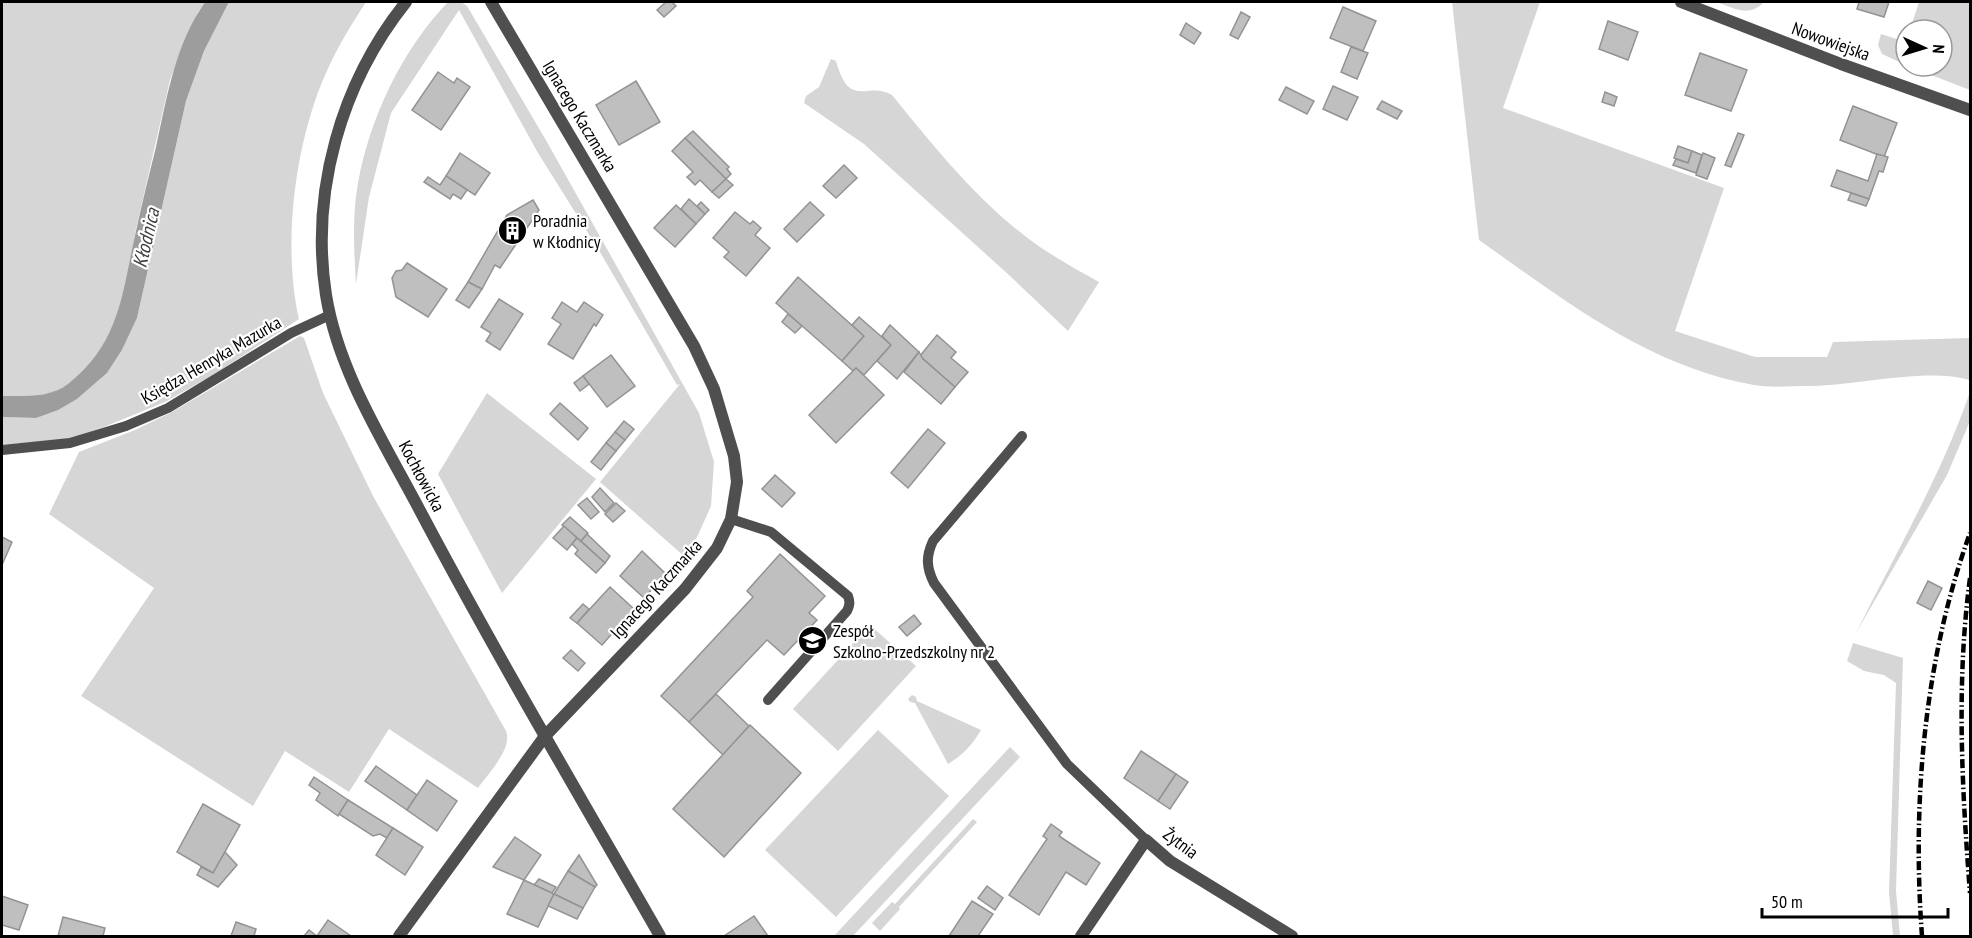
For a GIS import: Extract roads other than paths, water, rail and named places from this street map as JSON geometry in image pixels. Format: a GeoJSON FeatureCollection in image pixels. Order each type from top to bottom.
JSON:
{"type":"FeatureCollection","features":[{"type":"Feature","properties":{"kind":"street","name":"Kochłowicka"},"geometry":{"type":"LineString","coordinates":[[406,2],[391,20],[365,62],[342,119],[327,174],[322,224],[326,293],[330,315],[359,395],[430,530],[660,936]]}},
{"type":"Feature","properties":{"kind":"street","name":"Ignacego Kaczmarka"},"geometry":{"type":"LineString","coordinates":[[399,936],[545,736],[685,589],[717,548],[731,519],[737,482],[734,456],[714,389],[694,346],[491,2]]}},
{"type":"Feature","properties":{"kind":"street","name":"Nowowiejska"},"geometry":{"type":"LineString","coordinates":[[1681,2],[1841,64],[1971,110]]}},
{"type":"Feature","properties":{"kind":"street","name":"Żytnia"},"geometry":{"type":"LineString","coordinates":[[1081,936],[1146,840],[1170,861],[1292,936]]}},
{"type":"Feature","properties":{"kind":"lane","name":"Księdza Henryka Mazurka"},"geometry":{"type":"LineString","coordinates":[[2,450],[70,443],[126,426],[168,408],[291,333],[330,315]]}},
{"type":"Feature","properties":{"kind":"lane"},"geometry":{"type":"LineString","coordinates":[[1022,436],[933,541],[927,553],[927,570],[934,583],[1067,764],[1146,840]]}},
{"type":"Feature","properties":{"kind":"lane"},"geometry":{"type":"LineString","coordinates":[[731,519],[771,532],[850,600],[847,611],[768,700]]}},
{"type":"Feature","properties":{"kind":"water","name":"Kłodnica"},"geometry":{"type":"Polygon","coordinates":[[[205,2],[229,2],[204,51],[186,101],[137,318],[122,350],[107,373],[77,399],[58,410],[36,418],[2,417],[2,396],[45,394],[61,389],[86,368],[109,333],[122,295],[173,72],[186,36],[205,2]]]}},
{"type":"Feature","properties":{"kind":"railway"},"geometry":{"type":"LineString","coordinates":[[1922,936],[1919,834],[1925,732],[1942,631],[1954,581],[1970,533]]}},
{"type":"Feature","properties":{"kind":"railway"},"geometry":{"type":"LineString","coordinates":[[1970,578],[1962,696],[1963,775],[1970,893]]}},
{"type":"Feature","properties":{"kind":"place","name":"Poradnia w Kłodnicy"},"geometry":{"type":"Point","coordinates":[512,230]}},
{"type":"Feature","properties":{"kind":"place","name":"Zespół Szkolno-Przedszkolny nr 2"},"geometry":{"type":"Point","coordinates":[812,640]}}]}
